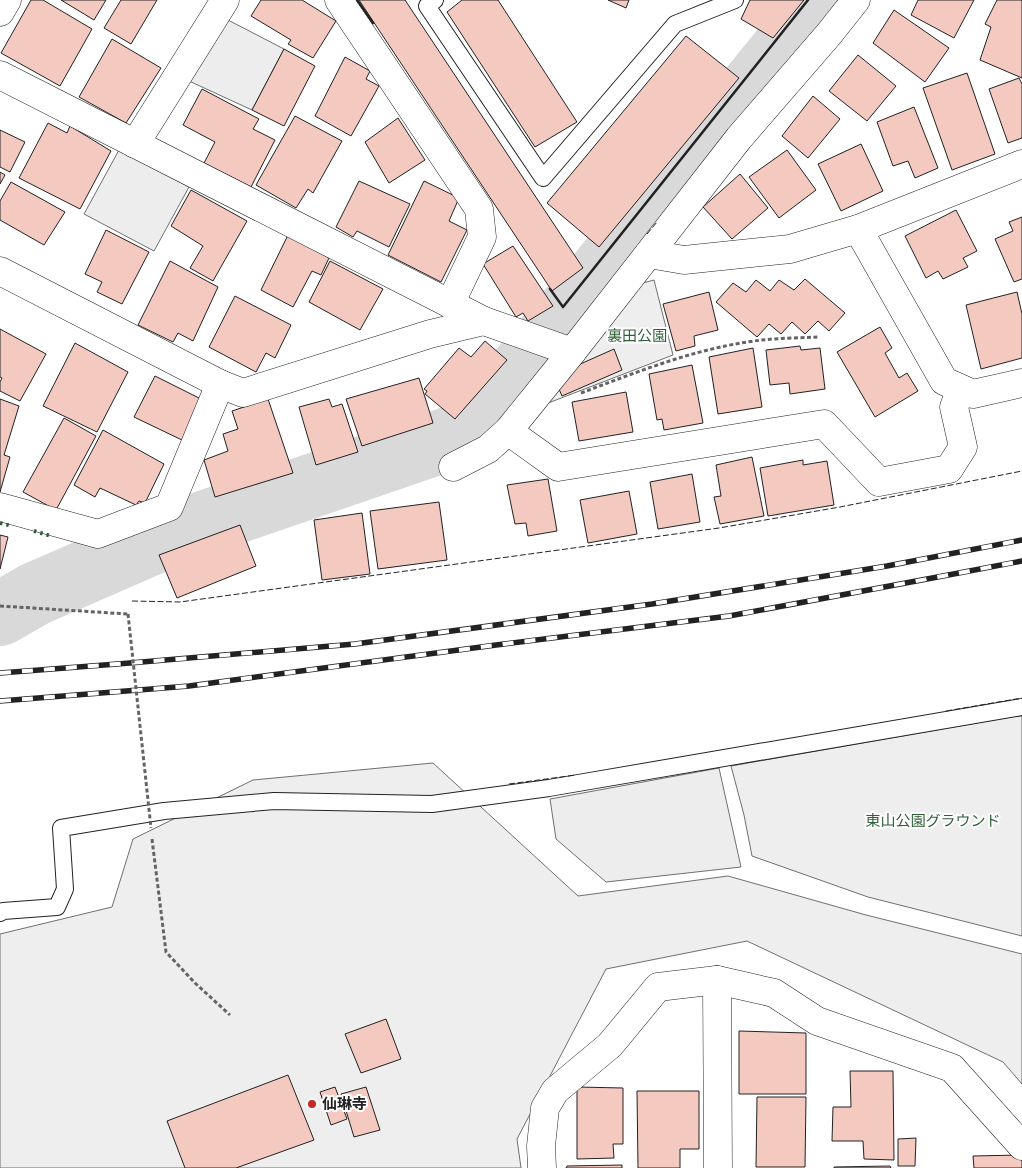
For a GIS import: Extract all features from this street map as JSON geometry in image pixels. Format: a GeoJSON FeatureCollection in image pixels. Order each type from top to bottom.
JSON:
{"type":"FeatureCollection","features":[{"type":"Feature","properties":{"kind":"street"},"geometry":{"type":"LineString","coordinates":[[0,12],[8,0]]}},
{"type":"Feature","properties":{"kind":"street"},"geometry":{"type":"LineString","coordinates":[[136,144],[202,50],[224,0]]}},
{"type":"Feature","properties":{"kind":"street"},"geometry":{"type":"LineString","coordinates":[[339,0],[479,209],[482,237],[450,304]]}},
{"type":"Feature","properties":{"kind":"street"},"geometry":{"type":"LineString","coordinates":[[453,467],[488,449],[508,431],[565,350],[649,254],[739,138],[856,0]]}},
{"type":"Feature","properties":{"kind":"street"},"geometry":{"type":"LineString","coordinates":[[0,75],[484,321],[565,350]]}},
{"type":"Feature","properties":{"kind":"street"},"geometry":{"type":"LineString","coordinates":[[649,254],[684,260],[790,249],[858,229],[1022,164]]}},
{"type":"Feature","properties":{"kind":"street"},"geometry":{"type":"LineString","coordinates":[[858,229],[944,380],[973,394],[1022,383]]}},
{"type":"Feature","properties":{"kind":"street"},"geometry":{"type":"LineString","coordinates":[[0,271],[220,384],[243,393],[430,334],[484,321]]}},
{"type":"Feature","properties":{"kind":"street"},"geometry":{"type":"LineString","coordinates":[[0,507],[98,534],[169,507],[220,384]]}},
{"type":"Feature","properties":{"kind":"street"},"geometry":{"type":"LineString","coordinates":[[508,431],[558,467],[824,424],[879,482],[949,469],[963,447],[954,408],[961,389]]}},
{"type":"Feature","properties":{"kind":"street"},"geometry":{"type":"LineString","coordinates":[[716,980],[718,1168]]}},
{"type":"Feature","properties":{"kind":"street"},"geometry":{"type":"LineString","coordinates":[[542,1168],[541,1146],[546,1108],[555,1091],[610,1045],[658,987],[716,980],[774,993],[817,1021],[952,1068],[1022,1146]]}},
{"type":"Feature","properties":{"kind":"lane"},"geometry":{"type":"LineString","coordinates":[[435,0],[427,6],[543,178],[675,24],[735,0]]}},
{"type":"Feature","properties":{"kind":"lane"},"geometry":{"type":"LineString","coordinates":[[0,913],[3,911],[57,906],[64,889],[62,828],[164,811],[274,801],[432,804],[549,788],[1022,706]]}},
{"type":"Feature","properties":{"kind":"path"},"geometry":{"type":"LineString","coordinates":[[572,396],[694,353],[754,341],[819,337]]}},
{"type":"Feature","properties":{"kind":"path"},"geometry":{"type":"LineString","coordinates":[[0,606],[128,614],[151,828]]}},
{"type":"Feature","properties":{"kind":"path"},"geometry":{"type":"LineString","coordinates":[[152,838],[166,952],[230,1016]]}},
{"type":"Feature","properties":{"kind":"green space","name":"裏田公園"},"geometry":{"type":"Polygon","coordinates":[[[654,280],[673,355],[543,405],[639,284],[654,280]]]}},
{"type":"Feature","properties":{"kind":"green space","name":"東山公園グラウンド"},"geometry":{"type":"Polygon","coordinates":[[[1022,715],[1022,936],[868,897],[752,856],[744,815],[731,766],[1022,715]]]}},
{"type":"Feature","properties":{"kind":"green space"},"geometry":{"type":"Polygon","coordinates":[[[433,763],[578,896],[728,876],[866,915],[1022,954],[1022,1084],[1003,1062],[747,941],[606,969],[517,1139],[521,1168],[0,1168],[0,934],[112,907],[133,839],[253,780],[433,763]]]}},
{"type":"Feature","properties":{"kind":"shaded area"},"geometry":{"type":"Polygon","coordinates":[[[228,20],[284,49],[252,110],[189,81],[228,20]]]}},
{"type":"Feature","properties":{"kind":"shaded area"},"geometry":{"type":"Polygon","coordinates":[[[119,150],[189,187],[154,251],[84,214],[119,150]]]}},
{"type":"Feature","properties":{"kind":"shaded area"},"geometry":{"type":"Polygon","coordinates":[[[719,768],[741,867],[606,882],[556,839],[550,799],[719,768]]]}},
{"type":"Feature","properties":{"kind":"building"},"geometry":{"type":"Polygon","coordinates":[[[31,0],[43,0],[92,29],[60,86],[1,53],[31,0]]]}},
{"type":"Feature","properties":{"kind":"building"},"geometry":{"type":"Polygon","coordinates":[[[61,0],[106,0],[94,20],[61,0]]]}},
{"type":"Feature","properties":{"kind":"building"},"geometry":{"type":"Polygon","coordinates":[[[121,0],[157,0],[131,44],[104,28],[121,0]]]}},
{"type":"Feature","properties":{"kind":"building"},"geometry":{"type":"Polygon","coordinates":[[[261,0],[302,0],[336,21],[313,58],[288,44],[291,40],[251,16],[261,0]]]}},
{"type":"Feature","properties":{"kind":"building"},"geometry":{"type":"Polygon","coordinates":[[[359,0],[405,0],[583,268],[552,291],[359,0]]]}},
{"type":"Feature","properties":{"kind":"building"},"geometry":{"type":"Polygon","coordinates":[[[462,0],[498,0],[577,122],[535,147],[447,12],[462,0]]]}},
{"type":"Feature","properties":{"kind":"building"},"geometry":{"type":"Polygon","coordinates":[[[608,0],[629,0],[626,8],[608,0]]]}},
{"type":"Feature","properties":{"kind":"building"},"geometry":{"type":"Polygon","coordinates":[[[750,0],[804,0],[773,38],[741,19],[750,0]]]}},
{"type":"Feature","properties":{"kind":"building"},"geometry":{"type":"Polygon","coordinates":[[[918,0],[974,0],[954,38],[911,15],[918,0]]]}},
{"type":"Feature","properties":{"kind":"building"},"geometry":{"type":"Polygon","coordinates":[[[997,0],[1022,0],[1022,78],[980,60],[991,27],[985,24],[997,0]]]}},
{"type":"Feature","properties":{"kind":"building"},"geometry":{"type":"Polygon","coordinates":[[[894,10],[949,48],[925,82],[873,43],[894,10]]]}},
{"type":"Feature","properties":{"kind":"building"},"geometry":{"type":"Polygon","coordinates":[[[686,36],[739,78],[599,247],[547,203],[686,36]]]}},
{"type":"Feature","properties":{"kind":"building"},"geometry":{"type":"Polygon","coordinates":[[[112,39],[161,68],[126,123],[79,97],[112,39]]]}},
{"type":"Feature","properties":{"kind":"building"},"geometry":{"type":"Polygon","coordinates":[[[284,49],[315,66],[284,126],[252,110],[284,49]]]}},
{"type":"Feature","properties":{"kind":"building"},"geometry":{"type":"Polygon","coordinates":[[[858,55],[896,86],[867,121],[829,91],[858,55]]]}},
{"type":"Feature","properties":{"kind":"building"},"geometry":{"type":"Polygon","coordinates":[[[345,57],[370,71],[366,79],[379,86],[351,136],[315,116],[345,57]]]}},
{"type":"Feature","properties":{"kind":"building"},"geometry":{"type":"Polygon","coordinates":[[[967,73],[995,154],[952,170],[923,88],[967,73]]]}},
{"type":"Feature","properties":{"kind":"building"},"geometry":{"type":"Polygon","coordinates":[[[1019,78],[1022,84],[1022,138],[1008,143],[989,89],[1019,78]]]}},
{"type":"Feature","properties":{"kind":"building"},"geometry":{"type":"Polygon","coordinates":[[[202,89],[259,119],[253,129],[275,140],[251,187],[204,163],[215,142],[183,125],[202,89]]]}},
{"type":"Feature","properties":{"kind":"building"},"geometry":{"type":"Polygon","coordinates":[[[813,96],[840,119],[808,158],[782,136],[813,96]]]}},
{"type":"Feature","properties":{"kind":"building"},"geometry":{"type":"Polygon","coordinates":[[[914,107],[938,168],[915,178],[908,161],[893,166],[877,122],[914,107]]]}},
{"type":"Feature","properties":{"kind":"building"},"geometry":{"type":"Polygon","coordinates":[[[295,116],[342,141],[313,193],[308,189],[296,208],[256,185],[295,116]]]}},
{"type":"Feature","properties":{"kind":"building"},"geometry":{"type":"Polygon","coordinates":[[[398,118],[425,160],[389,183],[365,142],[398,118]]]}},
{"type":"Feature","properties":{"kind":"building"},"geometry":{"type":"Polygon","coordinates":[[[48,123],[67,133],[70,126],[111,151],[80,209],[19,178],[48,123]]]}},
{"type":"Feature","properties":{"kind":"building"},"geometry":{"type":"Polygon","coordinates":[[[0,130],[25,142],[10,172],[0,167],[0,130]]]}},
{"type":"Feature","properties":{"kind":"building"},"geometry":{"type":"Polygon","coordinates":[[[861,144],[883,191],[841,211],[818,164],[861,144]]]}},
{"type":"Feature","properties":{"kind":"building"},"geometry":{"type":"Polygon","coordinates":[[[787,150],[816,190],[779,218],[749,177],[787,150]]]}},
{"type":"Feature","properties":{"kind":"building"},"geometry":{"type":"Polygon","coordinates":[[[0,172],[5,175],[0,184],[0,172]]]}},
{"type":"Feature","properties":{"kind":"building"},"geometry":{"type":"Polygon","coordinates":[[[740,174],[768,208],[732,239],[703,207],[740,174]]]}},
{"type":"Feature","properties":{"kind":"building"},"geometry":{"type":"Polygon","coordinates":[[[359,181],[410,204],[389,247],[357,231],[353,237],[336,227],[359,181]]]}},
{"type":"Feature","properties":{"kind":"building"},"geometry":{"type":"Polygon","coordinates":[[[424,181],[459,198],[449,221],[467,230],[441,282],[388,255],[424,181]]]}},
{"type":"Feature","properties":{"kind":"building"},"geometry":{"type":"Polygon","coordinates":[[[11,182],[65,212],[44,245],[0,220],[0,201],[11,182]]]}},
{"type":"Feature","properties":{"kind":"building"},"geometry":{"type":"Polygon","coordinates":[[[191,190],[247,221],[213,281],[190,268],[203,246],[171,226],[191,190]]]}},
{"type":"Feature","properties":{"kind":"building"},"geometry":{"type":"Polygon","coordinates":[[[956,210],[977,251],[963,258],[968,267],[943,279],[938,271],[926,278],[905,236],[956,210]]]}},
{"type":"Feature","properties":{"kind":"building"},"geometry":{"type":"Polygon","coordinates":[[[1022,217],[1022,279],[1014,282],[995,239],[1013,231],[1009,222],[1022,217]]]}},
{"type":"Feature","properties":{"kind":"building"},"geometry":{"type":"Polygon","coordinates":[[[106,230],[149,252],[122,304],[97,292],[102,282],[85,274],[106,230]]]}},
{"type":"Feature","properties":{"kind":"building"},"geometry":{"type":"Polygon","coordinates":[[[288,235],[329,258],[321,275],[312,271],[293,307],[261,290],[288,235]]]}},
{"type":"Feature","properties":{"kind":"building"},"geometry":{"type":"Polygon","coordinates":[[[513,246],[553,306],[528,321],[523,313],[516,317],[483,264],[513,246]]]}},
{"type":"Feature","properties":{"kind":"building"},"geometry":{"type":"Polygon","coordinates":[[[170,261],[218,287],[193,341],[178,333],[173,342],[138,325],[170,261]]]}},
{"type":"Feature","properties":{"kind":"building"},"geometry":{"type":"Polygon","coordinates":[[[330,261],[383,289],[360,330],[309,302],[330,261]]]}},
{"type":"Feature","properties":{"kind":"building"},"geometry":{"type":"Polygon","coordinates":[[[805,279],[845,313],[829,331],[818,321],[805,334],[792,322],[781,334],[769,324],[757,337],[716,302],[733,283],[746,292],[756,280],[770,291],[779,280],[794,290],[805,279]]]}},
{"type":"Feature","properties":{"kind":"building"},"geometry":{"type":"Polygon","coordinates":[[[709,292],[718,330],[694,336],[695,346],[676,351],[663,304],[709,292]]]}},
{"type":"Feature","properties":{"kind":"building"},"geometry":{"type":"Polygon","coordinates":[[[1017,292],[1022,314],[1022,358],[981,369],[966,305],[1017,292]]]}},
{"type":"Feature","properties":{"kind":"building"},"geometry":{"type":"Polygon","coordinates":[[[235,296],[291,325],[275,358],[266,353],[256,372],[209,347],[235,296]]]}},
{"type":"Feature","properties":{"kind":"building"},"geometry":{"type":"Polygon","coordinates":[[[880,327],[892,348],[885,353],[899,378],[907,373],[918,391],[875,417],[837,352],[880,327]]]}},
{"type":"Feature","properties":{"kind":"building"},"geometry":{"type":"Polygon","coordinates":[[[0,329],[46,354],[20,401],[0,391],[2,378],[0,377],[0,329]]]}},
{"type":"Feature","properties":{"kind":"building"},"geometry":{"type":"Polygon","coordinates":[[[485,341],[507,360],[455,419],[425,394],[427,391],[424,389],[459,348],[471,357],[485,341]]]}},
{"type":"Feature","properties":{"kind":"building"},"geometry":{"type":"Polygon","coordinates":[[[75,343],[128,372],[97,432],[43,406],[75,343]]]}},
{"type":"Feature","properties":{"kind":"building"},"geometry":{"type":"Polygon","coordinates":[[[800,346],[801,350],[820,348],[825,389],[790,394],[789,383],[770,385],[766,350],[800,346]]]}},
{"type":"Feature","properties":{"kind":"building"},"geometry":{"type":"Polygon","coordinates":[[[753,348],[762,407],[718,414],[709,357],[753,348]]]}},
{"type":"Feature","properties":{"kind":"building"},"geometry":{"type":"Polygon","coordinates":[[[614,349],[622,370],[562,396],[559,389],[578,365],[614,349]]]}},
{"type":"Feature","properties":{"kind":"building"},"geometry":{"type":"Polygon","coordinates":[[[692,365],[703,423],[664,430],[662,419],[657,420],[649,374],[692,365]]]}},
{"type":"Feature","properties":{"kind":"building"},"geometry":{"type":"Polygon","coordinates":[[[155,376],[205,401],[184,441],[134,417],[155,376]]]}},
{"type":"Feature","properties":{"kind":"building"},"geometry":{"type":"Polygon","coordinates":[[[419,378],[433,423],[362,446],[346,399],[419,378]]]}},
{"type":"Feature","properties":{"kind":"building"},"geometry":{"type":"Polygon","coordinates":[[[626,392],[633,432],[579,441],[572,402],[626,392]]]}},
{"type":"Feature","properties":{"kind":"building"},"geometry":{"type":"Polygon","coordinates":[[[0,399],[19,406],[4,455],[10,457],[0,492],[0,399]]]}},
{"type":"Feature","properties":{"kind":"building"},"geometry":{"type":"Polygon","coordinates":[[[268,399],[293,473],[215,497],[204,460],[228,451],[223,434],[238,429],[232,411],[268,399]]]}},
{"type":"Feature","properties":{"kind":"building"},"geometry":{"type":"Polygon","coordinates":[[[329,399],[332,407],[342,404],[358,452],[316,465],[299,407],[329,399]]]}},
{"type":"Feature","properties":{"kind":"building"},"geometry":{"type":"Polygon","coordinates":[[[64,418],[96,436],[56,510],[23,492],[64,418]]]}},
{"type":"Feature","properties":{"kind":"building"},"geometry":{"type":"Polygon","coordinates":[[[103,430],[164,464],[145,503],[139,501],[136,505],[100,488],[95,497],[74,485],[103,430]]]}},
{"type":"Feature","properties":{"kind":"building"},"geometry":{"type":"Polygon","coordinates":[[[752,457],[764,516],[720,524],[714,497],[721,496],[716,465],[752,457]]]}},
{"type":"Feature","properties":{"kind":"building"},"geometry":{"type":"Polygon","coordinates":[[[803,460],[803,465],[827,461],[834,505],[768,516],[760,468],[803,460]]]}},
{"type":"Feature","properties":{"kind":"building"},"geometry":{"type":"Polygon","coordinates":[[[692,474],[700,522],[658,529],[650,482],[692,474]]]}},
{"type":"Feature","properties":{"kind":"building"},"geometry":{"type":"Polygon","coordinates":[[[548,479],[557,531],[528,536],[526,523],[515,524],[507,485],[548,479]]]}},
{"type":"Feature","properties":{"kind":"building"},"geometry":{"type":"Polygon","coordinates":[[[629,491],[637,534],[588,543],[580,500],[629,491]]]}},
{"type":"Feature","properties":{"kind":"building"},"geometry":{"type":"Polygon","coordinates":[[[439,502],[447,560],[378,569],[370,511],[439,502]]]}},
{"type":"Feature","properties":{"kind":"building"},"geometry":{"type":"Polygon","coordinates":[[[362,513],[370,574],[322,580],[314,520],[362,513]]]}},
{"type":"Feature","properties":{"kind":"building"},"geometry":{"type":"Polygon","coordinates":[[[240,525],[256,566],[177,598],[159,555],[240,525]]]}},
{"type":"Feature","properties":{"kind":"building"},"geometry":{"type":"Polygon","coordinates":[[[0,535],[8,537],[0,569],[0,535]]]}},
{"type":"Feature","properties":{"kind":"building"},"geometry":{"type":"Polygon","coordinates":[[[386,1019],[401,1059],[361,1073],[345,1034],[386,1019]]]}},
{"type":"Feature","properties":{"kind":"building"},"geometry":{"type":"Polygon","coordinates":[[[739,1031],[806,1033],[806,1094],[739,1094],[739,1031]]]}},
{"type":"Feature","properties":{"kind":"building"},"geometry":{"type":"Polygon","coordinates":[[[850,1071],[893,1071],[894,1160],[864,1159],[863,1141],[832,1141],[833,1107],[851,1107],[850,1071]]]}},
{"type":"Feature","properties":{"kind":"building"},"geometry":{"type":"Polygon","coordinates":[[[288,1075],[314,1140],[236,1168],[185,1168],[167,1121],[288,1075]]]}},
{"type":"Feature","properties":{"kind":"building"},"geometry":{"type":"Polygon","coordinates":[[[335,1087],[347,1119],[331,1125],[320,1092],[335,1087]]]}},
{"type":"Feature","properties":{"kind":"building"},"geometry":{"type":"Polygon","coordinates":[[[366,1087],[380,1130],[354,1137],[341,1094],[366,1087]]]}},
{"type":"Feature","properties":{"kind":"building"},"geometry":{"type":"Polygon","coordinates":[[[577,1087],[623,1088],[623,1144],[613,1144],[614,1158],[577,1159],[577,1087]]]}},
{"type":"Feature","properties":{"kind":"building"},"geometry":{"type":"Polygon","coordinates":[[[637,1091],[699,1091],[699,1149],[680,1149],[680,1168],[638,1168],[637,1091]]]}},
{"type":"Feature","properties":{"kind":"building"},"geometry":{"type":"Polygon","coordinates":[[[757,1097],[806,1097],[805,1167],[756,1167],[757,1097]]]}},
{"type":"Feature","properties":{"kind":"building"},"geometry":{"type":"Polygon","coordinates":[[[916,1138],[915,1166],[898,1166],[898,1139],[916,1138]]]}},
{"type":"Feature","properties":{"kind":"building"},"geometry":{"type":"Polygon","coordinates":[[[1022,1155],[1022,1168],[974,1168],[973,1156],[1022,1155]]]}},
{"type":"Feature","properties":{"kind":"building"},"geometry":{"type":"Polygon","coordinates":[[[622,1165],[622,1168],[566,1168],[567,1166],[622,1165]]]}},
{"type":"Feature","properties":{"kind":"building"},"geometry":{"type":"Polygon","coordinates":[[[890,1166],[891,1168],[834,1168],[834,1167],[890,1166]]]}},
{"type":"Feature","properties":{"kind":"waterway"},"geometry":{"type":"LineString","coordinates":[[0,614],[35,594],[177,532],[457,436],[480,420],[823,0]]}},
{"type":"Feature","properties":{"kind":"railway"},"geometry":{"type":"LineString","coordinates":[[0,673],[355,644],[652,604],[887,566],[1022,540]]}},
{"type":"Feature","properties":{"kind":"railway"},"geometry":{"type":"LineString","coordinates":[[0,701],[189,686],[729,616],[1022,561]]}},
{"type":"Feature","properties":{"kind":"hedge"},"geometry":{"type":"LineString","coordinates":[[0,523],[12,526]]}},
{"type":"Feature","properties":{"kind":"hedge"},"geometry":{"type":"LineString","coordinates":[[34,531],[51,536]]}},
{"type":"Feature","properties":{"kind":"fence"},"geometry":{"type":"LineString","coordinates":[[647,234],[657,222]]}},
{"type":"Feature","properties":{"kind":"fence"},"geometry":{"type":"LineString","coordinates":[[132,601],[180,602],[719,528],[840,507],[1022,471]]}},
{"type":"Feature","properties":{"kind":"fence"},"geometry":{"type":"LineString","coordinates":[[946,711],[1022,698]]}},
{"type":"Feature","properties":{"kind":"fence"},"geometry":{"type":"LineString","coordinates":[[509,784],[576,775]]}},
{"type":"Feature","properties":{"kind":"wall"},"geometry":{"type":"LineString","coordinates":[[357,0],[373,23]]}},
{"type":"Feature","properties":{"kind":"wall"},"geometry":{"type":"LineString","coordinates":[[550,289],[563,307],[808,0]]}},
{"type":"Feature","properties":{"kind":"place","name":"仙琳寺"},"geometry":{"type":"Point","coordinates":[312,1104]}}]}
